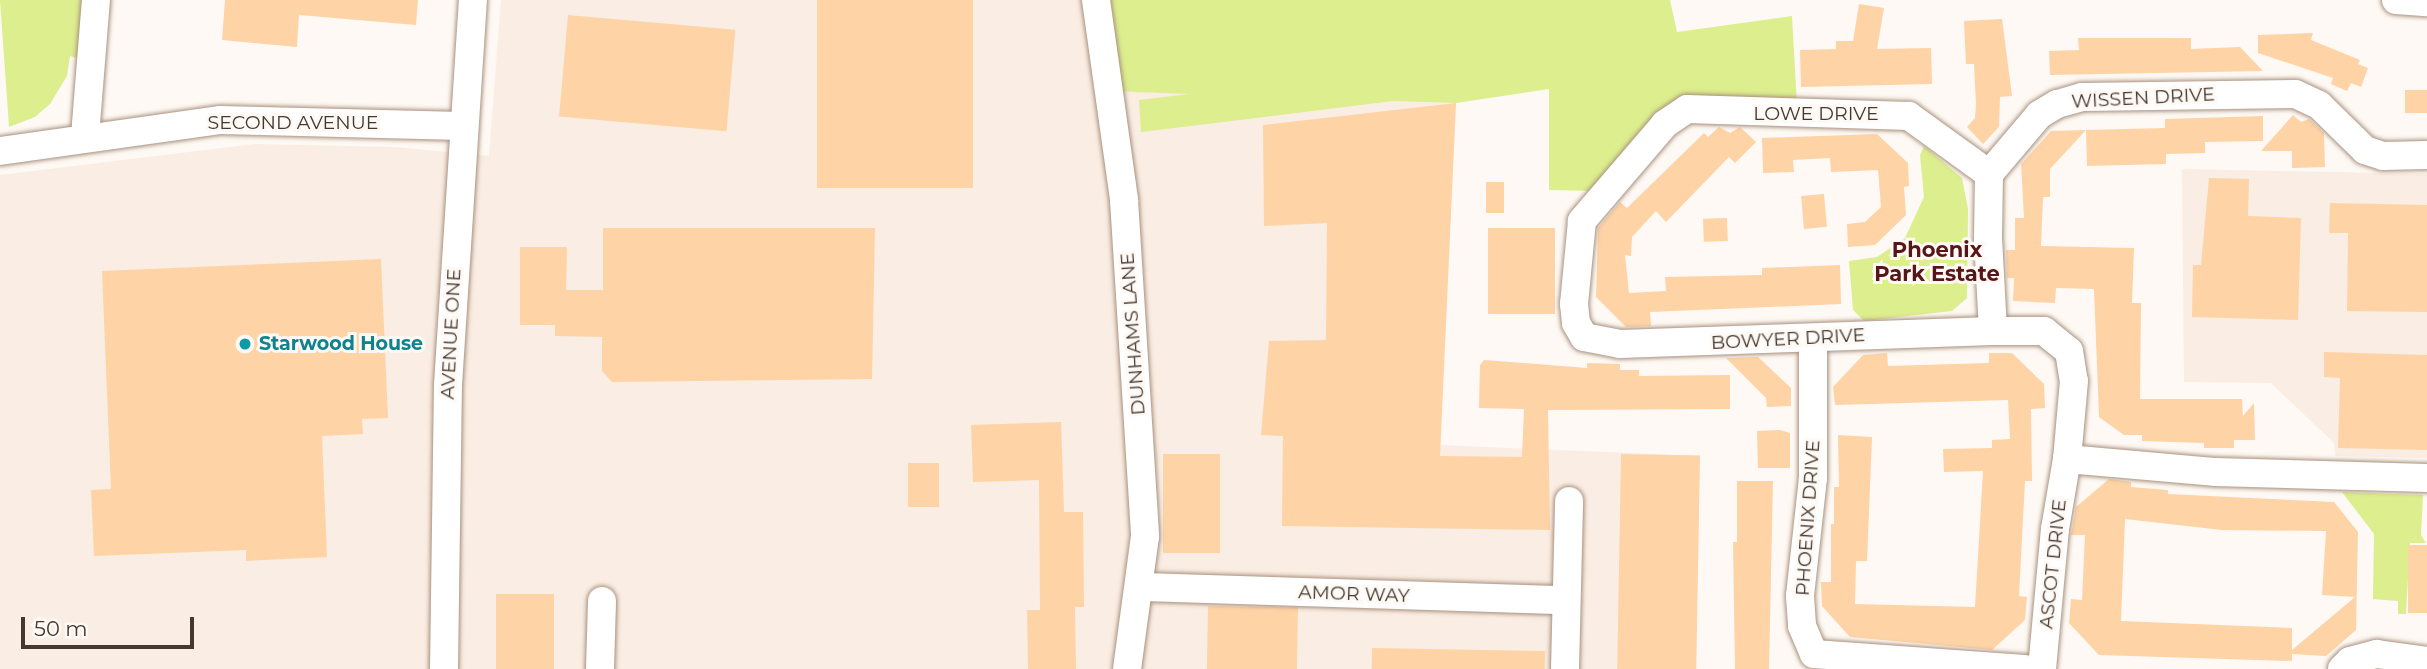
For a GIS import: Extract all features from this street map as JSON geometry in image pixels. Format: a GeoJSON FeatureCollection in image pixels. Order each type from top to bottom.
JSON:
{"type":"FeatureCollection","features":[{"type":"Feature","properties":{"kind":"street"},"geometry":{"type":"LineString","coordinates":[[85,136],[96,0]]}},
{"type":"Feature","properties":{"kind":"street","name":"AVENUE ONE"},"geometry":{"type":"LineString","coordinates":[[444,669],[444,478],[462,126],[473,0]]}},
{"type":"Feature","properties":{"kind":"street","name":"DUNHAMS LANE"},"geometry":{"type":"LineString","coordinates":[[1096,0],[1125,214],[1146,536],[1142,587],[1127,669]]}},
{"type":"Feature","properties":{"kind":"street"},"geometry":{"type":"LineString","coordinates":[[2396,0],[2427,2]]}},
{"type":"Feature","properties":{"kind":"street","name":"WISSEN DRIVE"},"geometry":{"type":"LineString","coordinates":[[1989,174],[2039,116],[2057,104],[2082,97],[2295,94],[2319,105],[2365,150],[2383,156],[2427,155]]}},
{"type":"Feature","properties":{"kind":"street","name":"LOWE DRIVE"},"geometry":{"type":"LineString","coordinates":[[1584,337],[1576,323],[1574,304],[1582,221],[1665,124],[1687,109],[1909,116],[1989,174]]}},
{"type":"Feature","properties":{"kind":"street","name":"SECOND AVENUE"},"geometry":{"type":"LineString","coordinates":[[0,151],[85,136],[221,120],[462,126]]}},
{"type":"Feature","properties":{"kind":"street"},"geometry":{"type":"LineString","coordinates":[[1989,174],[1993,331],[2044,331],[2069,351],[2074,381],[2067,460],[2216,472],[2427,478]]}},
{"type":"Feature","properties":{"kind":"street","name":"BOWYER DRIVE"},"geometry":{"type":"LineString","coordinates":[[1584,337],[1601,343],[1642,345],[1993,331]]}},
{"type":"Feature","properties":{"kind":"street","name":"PHOENIX DRIVE"},"geometry":{"type":"LineString","coordinates":[[1813,338],[1813,478],[1800,596],[1802,626],[1814,654],[2024,669]]}},
{"type":"Feature","properties":{"kind":"street","name":"ASCOT DRIVE"},"geometry":{"type":"LineString","coordinates":[[2042,669],[2055,529],[2067,460]]}},
{"type":"Feature","properties":{"kind":"street"},"geometry":{"type":"LineString","coordinates":[[1566,669],[1569,501]]}},
{"type":"Feature","properties":{"kind":"street","name":"AMOR WAY"},"geometry":{"type":"LineString","coordinates":[[1142,587],[1566,600]]}},
{"type":"Feature","properties":{"kind":"street"},"geometry":{"type":"LineString","coordinates":[[600,669],[601,601]]}},
{"type":"Feature","properties":{"kind":"street"},"geometry":{"type":"LineString","coordinates":[[2342,669],[2350,661],[2377,654],[2427,661]]}},
{"type":"Feature","properties":{"kind":"shaded area"},"geometry":{"type":"Polygon","coordinates":[[[501,0],[1094,0],[1110,91],[1456,103],[1440,445],[1700,456],[1694,669],[0,669],[0,175],[255,144],[395,147],[489,156],[501,0]]]}},
{"type":"Feature","properties":{"kind":"shaded area"},"geometry":{"type":"Polygon","coordinates":[[[2182,169],[2427,174],[2427,458],[2335,456],[2334,443],[2271,383],[2184,382],[2182,169]]]}},
{"type":"Feature","properties":{"kind":"green space"},"geometry":{"type":"Polygon","coordinates":[[[0,0],[85,0],[80,59],[70,56],[67,76],[50,104],[35,117],[9,127],[0,0]]]}},
{"type":"Feature","properties":{"kind":"green space"},"geometry":{"type":"Polygon","coordinates":[[[1096,0],[1670,0],[1677,32],[1792,16],[1797,105],[1762,106],[1731,96],[1673,101],[1598,191],[1549,190],[1549,89],[1456,103],[1393,101],[1141,132],[1139,100],[1189,94],[1109,91],[1096,0]]]}},
{"type":"Feature","properties":{"kind":"green space"},"geometry":{"type":"Polygon","coordinates":[[[1924,146],[1962,178],[1968,209],[1967,298],[1952,311],[1864,321],[1853,310],[1849,261],[1877,257],[1905,238],[1924,197],[1920,155],[1924,146]]]}},
{"type":"Feature","properties":{"kind":"green space"},"geometry":{"type":"Polygon","coordinates":[[[2342,492],[2423,495],[2421,535],[2426,543],[2410,543],[2406,614],[2398,614],[2398,601],[2373,599],[2374,534],[2342,492]]]}},
{"type":"Feature","properties":{"kind":"building"},"geometry":{"type":"Polygon","coordinates":[[[225,0],[418,0],[416,25],[299,15],[297,47],[222,40],[225,0]]]}},
{"type":"Feature","properties":{"kind":"building"},"geometry":{"type":"Polygon","coordinates":[[[817,0],[973,0],[973,188],[817,188],[817,0]]]}},
{"type":"Feature","properties":{"kind":"building"},"geometry":{"type":"Polygon","coordinates":[[[1859,4],[1884,8],[1877,49],[1931,48],[1932,84],[1801,87],[1800,50],[1836,49],[1836,41],[1853,41],[1859,4]]]}},
{"type":"Feature","properties":{"kind":"building"},"geometry":{"type":"Polygon","coordinates":[[[568,15],[735,30],[726,131],[559,117],[568,15]]]}},
{"type":"Feature","properties":{"kind":"building"},"geometry":{"type":"Polygon","coordinates":[[[2002,19],[2012,96],[2000,97],[1999,127],[1983,144],[1967,127],[1975,118],[1976,104],[1974,64],[1966,64],[1964,21],[2002,19]]]}},
{"type":"Feature","properties":{"kind":"building"},"geometry":{"type":"Polygon","coordinates":[[[2313,33],[2311,40],[2360,60],[2358,64],[2368,68],[2361,87],[2351,83],[2347,91],[2331,84],[2333,78],[2258,53],[2258,35],[2313,33]]]}},
{"type":"Feature","properties":{"kind":"building"},"geometry":{"type":"Polygon","coordinates":[[[2078,38],[2191,38],[2191,49],[2240,47],[2263,71],[2050,75],[2049,51],[2079,50],[2078,38]]]}},
{"type":"Feature","properties":{"kind":"building"},"geometry":{"type":"Polygon","coordinates":[[[2405,90],[2427,90],[2427,113],[2405,113],[2405,90]]]}},
{"type":"Feature","properties":{"kind":"building"},"geometry":{"type":"Polygon","coordinates":[[[1456,103],[1440,456],[1522,457],[1524,409],[1479,408],[1480,365],[1484,360],[1587,368],[1587,363],[1620,364],[1620,370],[1639,370],[1639,376],[1730,375],[1730,409],[1548,410],[1550,530],[1282,526],[1283,436],[1261,435],[1269,341],[1326,340],[1327,223],[1264,226],[1263,125],[1456,103]]]}},
{"type":"Feature","properties":{"kind":"building"},"geometry":{"type":"Polygon","coordinates":[[[2293,115],[2301,122],[2309,119],[2324,133],[2325,167],[2292,168],[2292,151],[2261,151],[2293,115]]]}},
{"type":"Feature","properties":{"kind":"building"},"geometry":{"type":"Polygon","coordinates":[[[2263,116],[2263,141],[2205,142],[2205,153],[2166,154],[2166,164],[2087,166],[2086,130],[2165,128],[2165,119],[2263,116]]]}},
{"type":"Feature","properties":{"kind":"building"},"geometry":{"type":"Polygon","coordinates":[[[1719,127],[1730,133],[1740,127],[1756,142],[1735,163],[1729,157],[1666,222],[1656,211],[1632,237],[1631,256],[1625,255],[1629,293],[1666,291],[1665,277],[1762,275],[1762,268],[1840,265],[1841,304],[1650,312],[1651,326],[1626,327],[1596,297],[1598,228],[1620,202],[1627,208],[1704,133],[1708,137],[1719,127]]]}},
{"type":"Feature","properties":{"kind":"building"},"geometry":{"type":"Polygon","coordinates":[[[2086,130],[2050,169],[2050,197],[2043,197],[2041,246],[2134,248],[2132,303],[2141,303],[2140,399],[2242,399],[2243,416],[2254,403],[2255,440],[2234,440],[2234,448],[2204,448],[2204,443],[2142,441],[2142,435],[2124,435],[2099,417],[2094,289],[2056,288],[2055,303],[2013,301],[2014,278],[2007,278],[2006,250],[2015,250],[2015,218],[2024,218],[2021,164],[2051,131],[2086,130]]]}},
{"type":"Feature","properties":{"kind":"building"},"geometry":{"type":"Polygon","coordinates":[[[1877,134],[1908,163],[1909,186],[1904,187],[1906,215],[1875,245],[1848,247],[1847,224],[1865,222],[1881,207],[1878,170],[1831,172],[1830,158],[1793,160],[1794,172],[1763,173],[1762,138],[1877,134]]]}},
{"type":"Feature","properties":{"kind":"building"},"geometry":{"type":"Polygon","coordinates":[[[2209,178],[2249,179],[2248,216],[2301,218],[2298,320],[2192,317],[2193,265],[2201,265],[2209,178]]]}},
{"type":"Feature","properties":{"kind":"building"},"geometry":{"type":"Polygon","coordinates":[[[1486,182],[1504,182],[1504,213],[1486,213],[1486,182]]]}},
{"type":"Feature","properties":{"kind":"building"},"geometry":{"type":"Polygon","coordinates":[[[1824,194],[1827,227],[1804,229],[1801,196],[1824,194]]]}},
{"type":"Feature","properties":{"kind":"building"},"geometry":{"type":"Polygon","coordinates":[[[2330,203],[2427,205],[2427,312],[2347,311],[2348,233],[2329,233],[2330,203]]]}},
{"type":"Feature","properties":{"kind":"building"},"geometry":{"type":"Polygon","coordinates":[[[1727,218],[1728,241],[1704,242],[1703,219],[1727,218]]]}},
{"type":"Feature","properties":{"kind":"building"},"geometry":{"type":"Polygon","coordinates":[[[603,228],[875,228],[872,379],[612,382],[602,371],[602,337],[555,336],[555,325],[520,325],[520,247],[567,247],[566,290],[603,290],[603,228]]]}},
{"type":"Feature","properties":{"kind":"building"},"geometry":{"type":"Polygon","coordinates":[[[1488,228],[1555,228],[1555,314],[1488,314],[1488,228]]]}},
{"type":"Feature","properties":{"kind":"building","name":"Starwood House"},"geometry":{"type":"Polygon","coordinates":[[[381,259],[388,418],[362,419],[363,434],[322,436],[327,557],[246,561],[246,550],[94,556],[91,490],[111,489],[102,271],[381,259]]]}},
{"type":"Feature","properties":{"kind":"building"},"geometry":{"type":"Polygon","coordinates":[[[2324,352],[2427,355],[2427,450],[2338,448],[2340,378],[2324,377],[2324,352]]]}},
{"type":"Feature","properties":{"kind":"building"},"geometry":{"type":"Polygon","coordinates":[[[1887,353],[1888,366],[1989,363],[1989,353],[2012,353],[2044,384],[2045,408],[2031,409],[2032,481],[2025,481],[2019,596],[2027,597],[2025,620],[1992,650],[1850,637],[1822,606],[1821,582],[1831,582],[1834,487],[1839,487],[1838,435],[1872,437],[1867,561],[1856,561],[1855,604],[1975,607],[1983,471],[1944,472],[1943,449],[1992,448],[1992,440],[2010,439],[2008,400],[1835,405],[1833,387],[1863,355],[1887,353]]]}},
{"type":"Feature","properties":{"kind":"building"},"geometry":{"type":"Polygon","coordinates":[[[1758,357],[1791,388],[1791,406],[1767,407],[1766,398],[1726,358],[1758,357]]]}},
{"type":"Feature","properties":{"kind":"building"},"geometry":{"type":"Polygon","coordinates":[[[1061,422],[1064,512],[1083,512],[1084,607],[1075,607],[1076,669],[1028,669],[1027,610],[1040,610],[1039,480],[973,482],[971,425],[1061,422]]]}},
{"type":"Feature","properties":{"kind":"building"},"geometry":{"type":"Polygon","coordinates":[[[1780,430],[1790,433],[1790,468],[1758,468],[1757,431],[1780,430]]]}},
{"type":"Feature","properties":{"kind":"building"},"geometry":{"type":"Polygon","coordinates":[[[1163,454],[1220,454],[1220,553],[1163,553],[1163,454]]]}},
{"type":"Feature","properties":{"kind":"building"},"geometry":{"type":"Polygon","coordinates":[[[1621,454],[1700,455],[1696,669],[1617,669],[1621,454]]]}},
{"type":"Feature","properties":{"kind":"building"},"geometry":{"type":"Polygon","coordinates":[[[908,463],[939,463],[939,507],[908,507],[908,463]]]}},
{"type":"Feature","properties":{"kind":"building"},"geometry":{"type":"Polygon","coordinates":[[[2109,479],[2131,482],[2131,487],[2168,490],[2168,494],[2334,502],[2358,532],[2356,630],[2326,656],[2292,654],[2292,661],[2099,655],[2069,623],[2071,599],[2082,600],[2085,535],[2071,535],[2076,507],[2109,479]],[[2125,519],[2121,621],[2292,628],[2292,650],[2355,597],[2322,595],[2326,531],[2222,530],[2125,519]]]}},
{"type":"Feature","properties":{"kind":"building"},"geometry":{"type":"Polygon","coordinates":[[[1737,481],[1773,481],[1769,669],[1735,669],[1733,542],[1737,542],[1737,481]]]}},
{"type":"Feature","properties":{"kind":"building"},"geometry":{"type":"Polygon","coordinates":[[[2408,545],[2427,545],[2427,613],[2408,613],[2408,545]]]}},
{"type":"Feature","properties":{"kind":"building"},"geometry":{"type":"Polygon","coordinates":[[[496,594],[554,594],[554,669],[496,669],[496,594]]]}},
{"type":"Feature","properties":{"kind":"building"},"geometry":{"type":"Polygon","coordinates":[[[1208,606],[1298,608],[1297,669],[1207,669],[1208,606]]]}},
{"type":"Feature","properties":{"kind":"building"},"geometry":{"type":"Polygon","coordinates":[[[1372,648],[1545,651],[1545,669],[1372,669],[1372,648]]]}},
{"type":"Feature","properties":{"kind":"place","name":"Starwood House"},"geometry":{"type":"Point","coordinates":[245,344]}},
{"type":"Feature","properties":{"kind":"district","name":"Phoenix Park Estate"},"geometry":{"type":"Point","coordinates":[1937,262]}}]}
